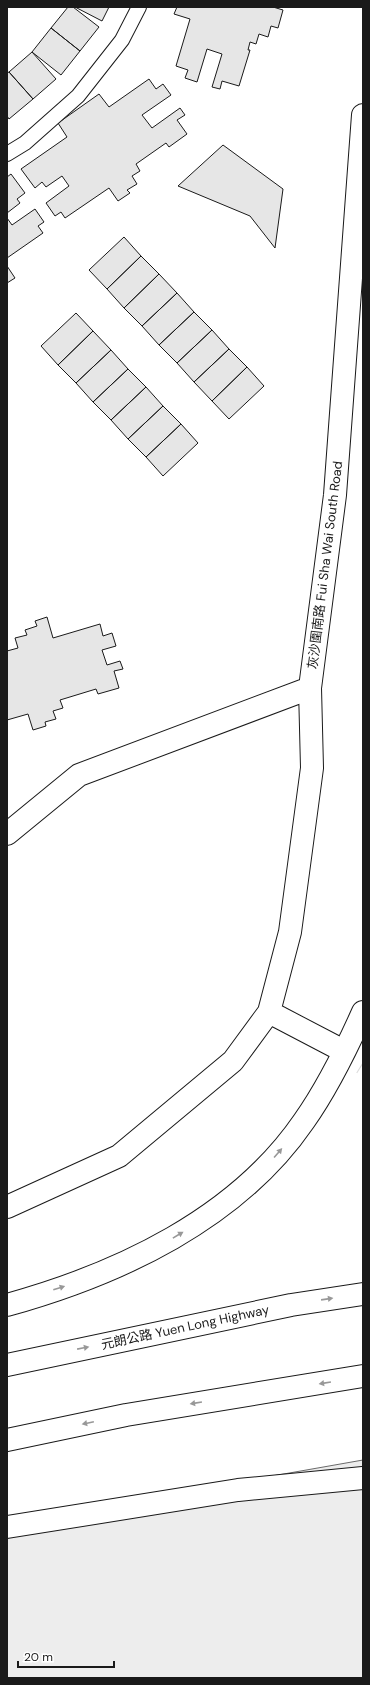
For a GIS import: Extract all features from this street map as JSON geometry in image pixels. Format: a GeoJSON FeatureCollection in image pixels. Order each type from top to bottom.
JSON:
{"type":"FeatureCollection","features":[{"type":"Feature","properties":{"kind":"main road","name":"灰沙圍南路 Fui Sha Wai South Road"},"geometry":{"type":"LineString","coordinates":[[270,1012],[290,932],[312,768],[310,688],[335,496],[363,115]]}},
{"type":"Feature","properties":{"kind":"main road"},"geometry":{"type":"LineString","coordinates":[[7,834],[79,775],[310,688]]}},
{"type":"Feature","properties":{"kind":"main road"},"geometry":{"type":"LineString","coordinates":[[7,1207],[119,1156],[233,1061],[270,1012],[334,1046]]}},
{"type":"Feature","properties":{"kind":"main road"},"geometry":{"type":"LineString","coordinates":[[7,1305],[102,1273],[159,1246],[203,1218],[248,1184],[266,1166],[304,1122],[348,1046],[363,1012]]}},
{"type":"Feature","properties":{"kind":"main road","name":"元朗公路 Yuen Long Highway"},"geometry":{"type":"LineString","coordinates":[[7,1365],[291,1305],[363,1294]]}},
{"type":"Feature","properties":{"kind":"main road"},"geometry":{"type":"LineString","coordinates":[[7,1440],[126,1415],[363,1376]]}},
{"type":"Feature","properties":{"kind":"main road"},"geometry":{"type":"LineString","coordinates":[[7,1527],[238,1490],[363,1478]]}},
{"type":"Feature","properties":{"kind":"lane"},"geometry":{"type":"LineString","coordinates":[[7,154],[25,143],[78,96],[122,40],[140,7]]}},
{"type":"Feature","properties":{"kind":"shaded area"},"geometry":{"type":"Polygon","coordinates":[[[363,1460],[363,1678],[7,1678],[7,1528],[159,1496],[363,1460]]]}},
{"type":"Feature","properties":{"kind":"building"},"geometry":{"type":"Polygon","coordinates":[[[68,7],[73,7],[99,27],[80,51],[51,28],[68,7]]]}},
{"type":"Feature","properties":{"kind":"building"},"geometry":{"type":"Polygon","coordinates":[[[75,7],[109,7],[102,21],[75,7]]]}},
{"type":"Feature","properties":{"kind":"building"},"geometry":{"type":"Polygon","coordinates":[[[177,7],[273,7],[283,10],[278,28],[271,26],[268,37],[259,34],[256,44],[250,42],[248,50],[250,50],[239,86],[222,81],[220,89],[212,87],[222,54],[207,49],[197,82],[185,78],[188,70],[176,66],[190,19],[174,14],[177,7]]]}},
{"type":"Feature","properties":{"kind":"building"},"geometry":{"type":"Polygon","coordinates":[[[51,28],[80,51],[61,75],[32,52],[51,28]]]}},
{"type":"Feature","properties":{"kind":"building"},"geometry":{"type":"Polygon","coordinates":[[[32,52],[56,79],[33,99],[9,72],[32,52]]]}},
{"type":"Feature","properties":{"kind":"building"},"geometry":{"type":"Polygon","coordinates":[[[9,72],[33,99],[9,119],[7,116],[7,73],[9,72]]]}},
{"type":"Feature","properties":{"kind":"building"},"geometry":{"type":"Polygon","coordinates":[[[149,79],[156,89],[163,84],[171,95],[142,115],[152,128],[180,108],[185,115],[177,120],[187,134],[169,147],[166,143],[136,164],[140,171],[132,176],[137,184],[127,190],[130,193],[118,201],[109,188],[65,218],[61,212],[55,216],[46,203],[69,186],[62,176],[46,187],[42,182],[35,188],[21,169],[67,137],[58,123],[99,94],[109,107],[149,79]]]}},
{"type":"Feature","properties":{"kind":"building"},"geometry":{"type":"Polygon","coordinates":[[[223,145],[283,189],[275,248],[250,216],[178,186],[223,145]]]}},
{"type":"Feature","properties":{"kind":"building"},"geometry":{"type":"Polygon","coordinates":[[[11,174],[25,193],[17,199],[20,203],[7,213],[7,177],[11,174]]]}},
{"type":"Feature","properties":{"kind":"building"},"geometry":{"type":"Polygon","coordinates":[[[35,209],[44,222],[38,226],[43,233],[7,258],[7,218],[12,225],[35,209]]]}},
{"type":"Feature","properties":{"kind":"building"},"geometry":{"type":"Polygon","coordinates":[[[124,237],[141,256],[107,289],[89,270],[124,237]]]}},
{"type":"Feature","properties":{"kind":"building"},"geometry":{"type":"Polygon","coordinates":[[[141,256],[159,274],[124,308],[107,289],[141,256]]]}},
{"type":"Feature","properties":{"kind":"building"},"geometry":{"type":"Polygon","coordinates":[[[7,266],[15,278],[7,283],[7,266]]]}},
{"type":"Feature","properties":{"kind":"building"},"geometry":{"type":"Polygon","coordinates":[[[159,274],[177,293],[142,326],[124,308],[159,274]]]}},
{"type":"Feature","properties":{"kind":"building"},"geometry":{"type":"Polygon","coordinates":[[[177,293],[194,312],[159,345],[142,326],[177,293]]]}},
{"type":"Feature","properties":{"kind":"building"},"geometry":{"type":"Polygon","coordinates":[[[194,312],[212,330],[177,363],[159,345],[194,312]]]}},
{"type":"Feature","properties":{"kind":"building"},"geometry":{"type":"Polygon","coordinates":[[[76,313],[93,331],[58,365],[41,346],[76,313]]]}},
{"type":"Feature","properties":{"kind":"building"},"geometry":{"type":"Polygon","coordinates":[[[212,330],[229,349],[194,382],[177,363],[212,330]]]}},
{"type":"Feature","properties":{"kind":"building"},"geometry":{"type":"Polygon","coordinates":[[[93,331],[111,350],[76,383],[58,365],[93,331]]]}},
{"type":"Feature","properties":{"kind":"building"},"geometry":{"type":"Polygon","coordinates":[[[229,349],[247,367],[212,401],[194,382],[229,349]]]}},
{"type":"Feature","properties":{"kind":"building"},"geometry":{"type":"Polygon","coordinates":[[[111,350],[128,369],[93,402],[76,383],[111,350]]]}},
{"type":"Feature","properties":{"kind":"building"},"geometry":{"type":"Polygon","coordinates":[[[247,367],[264,386],[229,419],[212,401],[247,367]]]}},
{"type":"Feature","properties":{"kind":"building"},"geometry":{"type":"Polygon","coordinates":[[[128,369],[146,387],[111,420],[93,402],[128,369]]]}},
{"type":"Feature","properties":{"kind":"building"},"geometry":{"type":"Polygon","coordinates":[[[146,387],[163,406],[128,439],[111,420],[146,387]]]}},
{"type":"Feature","properties":{"kind":"building"},"geometry":{"type":"Polygon","coordinates":[[[163,406],[181,424],[146,457],[128,439],[163,406]]]}},
{"type":"Feature","properties":{"kind":"building"},"geometry":{"type":"Polygon","coordinates":[[[181,424],[198,443],[163,476],[146,457],[181,424]]]}},
{"type":"Feature","properties":{"kind":"building"},"geometry":{"type":"Polygon","coordinates":[[[47,617],[53,638],[100,624],[103,636],[112,633],[116,646],[102,650],[107,665],[120,661],[123,669],[114,671],[119,688],[98,694],[96,689],[60,700],[63,708],[53,711],[56,719],[45,722],[46,726],[33,730],[28,714],[7,720],[7,651],[18,648],[15,638],[27,635],[25,630],[37,626],[35,621],[47,617]]]}},
{"type":"Feature","properties":{"kind":"tunnel"},"geometry":{"type":"LineString","coordinates":[[334,1046],[363,1064]]}}]}
